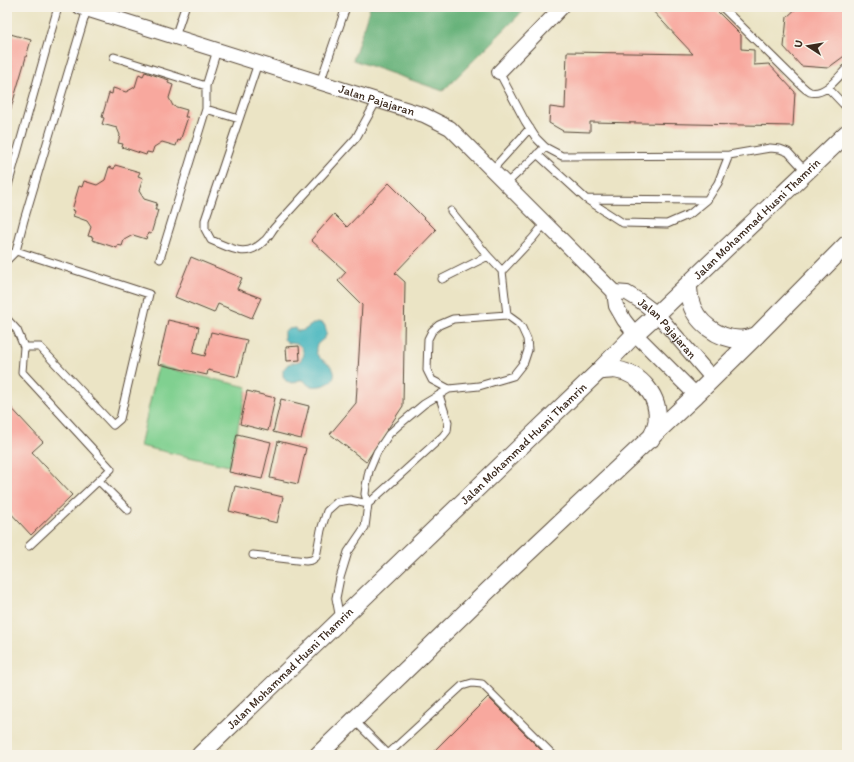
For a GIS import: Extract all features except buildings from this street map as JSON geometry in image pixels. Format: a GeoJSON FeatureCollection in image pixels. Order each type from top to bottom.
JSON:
{"type":"FeatureCollection","features":[{"type":"Feature","properties":{"kind":"street"},"geometry":{"type":"LineString","coordinates":[[499,72],[562,7]]}},
{"type":"Feature","properties":{"kind":"street","name":"Jalan Pajajaran"},"geometry":{"type":"LineString","coordinates":[[83,8],[424,115],[450,128],[614,292],[616,306],[624,320],[635,334],[696,395]]}},
{"type":"Feature","properties":{"kind":"street","name":"Jalan Mohammad Husni Thamrin"},"geometry":{"type":"LineString","coordinates":[[200,755],[635,334],[847,133]]}},
{"type":"Feature","properties":{"kind":"street"},"geometry":{"type":"LineString","coordinates":[[318,755],[502,577],[651,439],[847,244]]}},
{"type":"Feature","properties":{"kind":"street"},"geometry":{"type":"LineString","coordinates":[[688,285],[690,301],[697,316],[709,329],[724,336],[740,339],[756,336]]}},
{"type":"Feature","properties":{"kind":"street","name":"Jalan Pajajaran"},"geometry":{"type":"LineString","coordinates":[[614,292],[627,293],[657,314],[713,379]]}},
{"type":"Feature","properties":{"kind":"street"},"geometry":{"type":"LineString","coordinates":[[598,371],[617,370],[634,375],[648,387],[656,404],[657,422],[651,439]]}},
{"type":"Feature","properties":{"kind":"lane"},"geometry":{"type":"LineString","coordinates":[[7,189],[58,7]]}},
{"type":"Feature","properties":{"kind":"lane"},"geometry":{"type":"LineString","coordinates":[[175,37],[185,7]]}},
{"type":"Feature","properties":{"kind":"lane"},"geometry":{"type":"LineString","coordinates":[[320,83],[346,7]]}},
{"type":"Feature","properties":{"kind":"lane"},"geometry":{"type":"LineString","coordinates":[[722,7],[802,86],[810,92],[818,92],[828,88],[847,68]]}},
{"type":"Feature","properties":{"kind":"lane"},"geometry":{"type":"LineString","coordinates":[[7,260],[16,251],[83,8]]}},
{"type":"Feature","properties":{"kind":"lane"},"geometry":{"type":"LineString","coordinates":[[160,259],[206,109],[206,86],[217,50]]}},
{"type":"Feature","properties":{"kind":"lane"},"geometry":{"type":"LineString","coordinates":[[114,57],[206,86]]}},
{"type":"Feature","properties":{"kind":"lane"},"geometry":{"type":"LineString","coordinates":[[258,63],[205,220],[205,229],[211,240],[243,252],[252,250],[265,241],[274,228],[356,138],[376,100]]}},
{"type":"Feature","properties":{"kind":"lane"},"geometry":{"type":"LineString","coordinates":[[499,72],[536,138],[545,147],[562,156],[729,155],[770,148],[780,148],[788,152],[807,171]]}},
{"type":"Feature","properties":{"kind":"lane"},"geometry":{"type":"LineString","coordinates":[[828,88],[847,108]]}},
{"type":"Feature","properties":{"kind":"lane"},"geometry":{"type":"LineString","coordinates":[[206,109],[239,119]]}},
{"type":"Feature","properties":{"kind":"lane"},"geometry":{"type":"LineString","coordinates":[[492,170],[530,128]]}},
{"type":"Feature","properties":{"kind":"lane"},"geometry":{"type":"LineString","coordinates":[[506,184],[545,147]]}},
{"type":"Feature","properties":{"kind":"lane"},"geometry":{"type":"LineString","coordinates":[[537,154],[586,199],[624,222],[667,224],[690,214],[707,200],[718,183],[729,155]]}},
{"type":"Feature","properties":{"kind":"lane"},"geometry":{"type":"LineString","coordinates":[[586,199],[707,200]]}},
{"type":"Feature","properties":{"kind":"lane"},"geometry":{"type":"LineString","coordinates":[[451,211],[502,271],[507,316]]}},
{"type":"Feature","properties":{"kind":"lane"},"geometry":{"type":"LineString","coordinates":[[502,271],[545,223]]}},
{"type":"Feature","properties":{"kind":"lane"},"geometry":{"type":"LineString","coordinates":[[16,251],[150,294],[120,419],[113,425],[40,347],[24,347]]}},
{"type":"Feature","properties":{"kind":"lane"},"geometry":{"type":"LineString","coordinates":[[442,278],[488,256]]}},
{"type":"Feature","properties":{"kind":"lane"},"geometry":{"type":"LineString","coordinates":[[340,619],[336,598],[340,578],[348,552],[365,527],[368,504],[365,494],[366,486],[369,470],[377,452],[389,434],[400,424],[424,404],[449,389],[480,386],[513,376],[524,362],[528,350],[527,339],[518,323],[507,316],[453,319],[439,325],[432,331],[428,339],[427,370],[432,380],[449,389]]}},
{"type":"Feature","properties":{"kind":"lane"},"geometry":{"type":"LineString","coordinates":[[7,319],[17,330],[24,347],[22,372],[111,469],[29,546]]}},
{"type":"Feature","properties":{"kind":"lane"},"geometry":{"type":"LineString","coordinates":[[368,504],[447,431],[448,422],[440,395]]}},
{"type":"Feature","properties":{"kind":"lane"},"geometry":{"type":"LineString","coordinates":[[99,481],[128,510]]}},
{"type":"Feature","properties":{"kind":"lane"},"geometry":{"type":"LineString","coordinates":[[253,555],[306,561],[312,560],[316,557],[326,511],[337,502],[350,500],[368,504]]}},
{"type":"Feature","properties":{"kind":"lane"},"geometry":{"type":"LineString","coordinates":[[354,720],[388,755],[462,686],[472,683],[482,684],[553,755]]}},
{"type":"Feature","properties":{"kind":"green space"},"geometry":{"type":"Polygon","coordinates":[[[370,7],[527,7],[443,91],[353,60],[370,7]]]}},
{"type":"Feature","properties":{"kind":"green space"},"geometry":{"type":"Polygon","coordinates":[[[158,366],[247,387],[229,466],[140,446],[158,366]]]}},
{"type":"Feature","properties":{"kind":"water"},"geometry":{"type":"Polygon","coordinates":[[[318,322],[324,324],[326,334],[316,347],[316,351],[319,357],[333,369],[334,376],[332,380],[321,386],[308,385],[304,380],[299,380],[293,383],[286,381],[283,376],[283,370],[288,364],[300,361],[304,355],[302,348],[298,344],[288,343],[284,339],[284,332],[295,328],[297,331],[300,331],[318,322]]]}}]}
